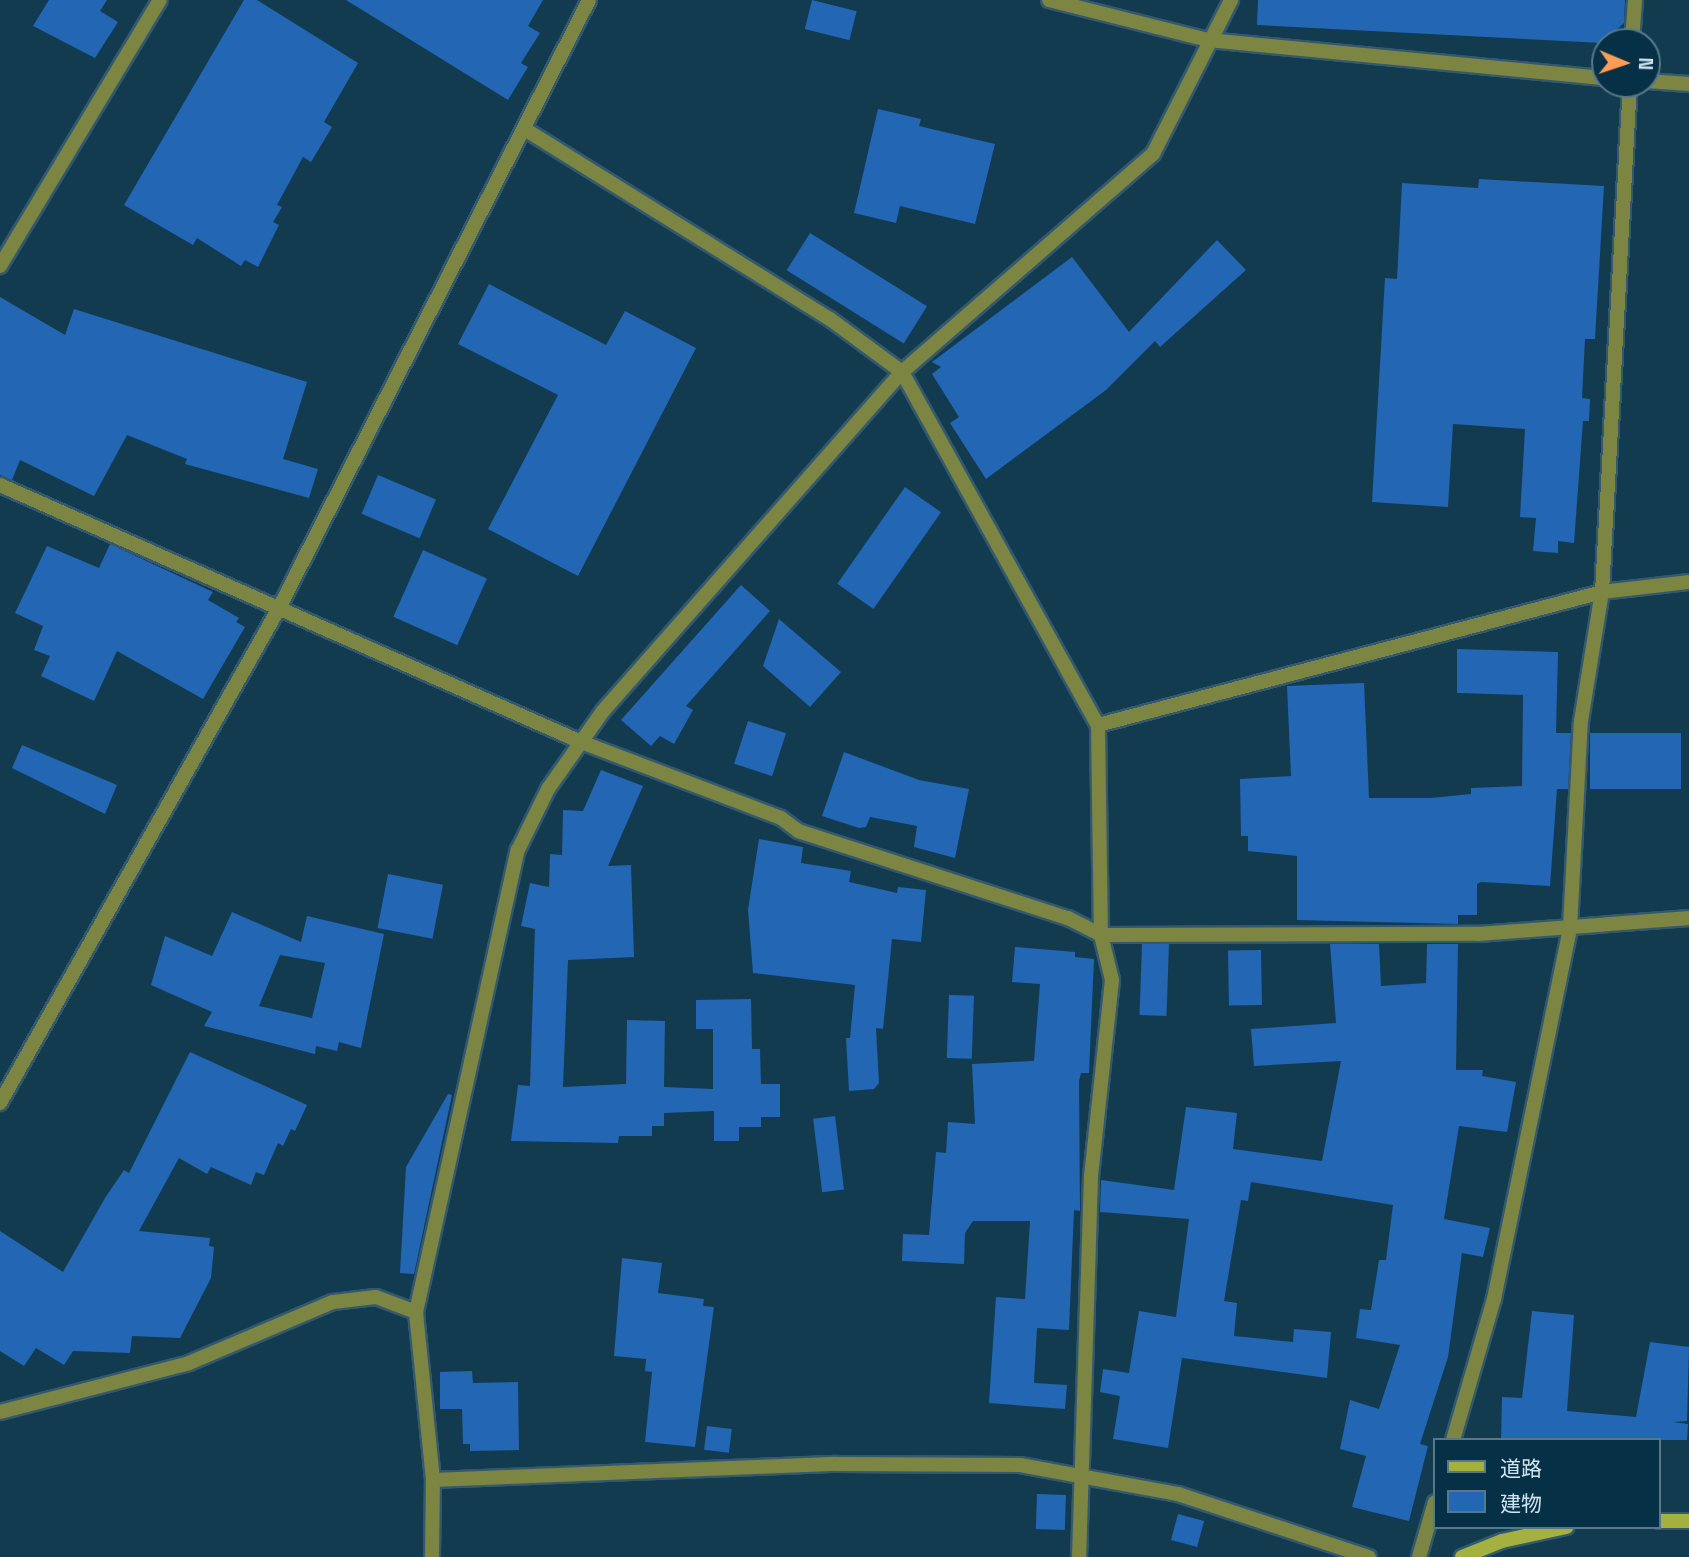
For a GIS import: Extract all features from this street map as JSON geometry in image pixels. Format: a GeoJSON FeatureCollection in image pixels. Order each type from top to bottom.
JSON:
{"type":"FeatureCollection","features":[{"type":"Feature","properties":{"kind":"main road"},"geometry":{"type":"LineString","coordinates":[[1661,1521],[1689,1521]]}},
{"type":"Feature","properties":{"kind":"main road"},"geometry":{"type":"LineString","coordinates":[[1462,1557],[1502,1541],[1557,1529]]}},
{"type":"Feature","properties":{"kind":"street"},"geometry":{"type":"LineString","coordinates":[[0,266],[160,0]]}},
{"type":"Feature","properties":{"kind":"street"},"geometry":{"type":"LineString","coordinates":[[0,1103],[279,608],[526,130],[589,0]]}},
{"type":"Feature","properties":{"kind":"street"},"geometry":{"type":"LineString","coordinates":[[1049,0],[1208,40],[1591,77]]}},
{"type":"Feature","properties":{"kind":"street"},"geometry":{"type":"LineString","coordinates":[[432,1557],[433,1480],[416,1312],[518,850],[548,789],[581,742],[902,372],[1153,154],[1208,40],[1231,0]]}},
{"type":"Feature","properties":{"kind":"street"},"geometry":{"type":"LineString","coordinates":[[1633,28],[1635,0]]}},
{"type":"Feature","properties":{"kind":"street"},"geometry":{"type":"LineString","coordinates":[[1661,82],[1689,84]]}},
{"type":"Feature","properties":{"kind":"street"},"geometry":{"type":"LineString","coordinates":[[1454,1438],[1494,1299],[1570,928],[1581,721],[1602,592],[1629,98]]}},
{"type":"Feature","properties":{"kind":"street"},"geometry":{"type":"LineString","coordinates":[[526,130],[830,319],[902,372],[1098,725],[1101,935],[1112,980],[1091,1177],[1079,1557]]}},
{"type":"Feature","properties":{"kind":"street"},"geometry":{"type":"LineString","coordinates":[[0,485],[581,742],[781,818],[798,831],[1068,918],[1101,935],[1478,934],[1689,918]]}},
{"type":"Feature","properties":{"kind":"street"},"geometry":{"type":"LineString","coordinates":[[1098,725],[1602,592],[1689,582]]}},
{"type":"Feature","properties":{"kind":"street"},"geometry":{"type":"LineString","coordinates":[[0,1412],[189,1363],[333,1302],[376,1297],[416,1312]]}},
{"type":"Feature","properties":{"kind":"street"},"geometry":{"type":"LineString","coordinates":[[433,1480],[837,1464],[1020,1465],[1081,1474],[1178,1494],[1369,1557]]}},
{"type":"Feature","properties":{"kind":"street"},"geometry":{"type":"LineString","coordinates":[[1419,1557],[1434,1505]]}},
{"type":"Feature","properties":{"kind":"building"},"geometry":{"type":"Polygon","coordinates":[[[49,0],[107,0],[100,11],[118,22],[95,58],[33,26],[49,0]]]}},
{"type":"Feature","properties":{"kind":"building"},"geometry":{"type":"Polygon","coordinates":[[[244,0],[257,0],[358,63],[324,122],[332,127],[311,162],[303,157],[277,205],[282,207],[273,222],[279,225],[258,267],[245,260],[241,266],[197,238],[193,245],[124,205],[244,0]]]}},
{"type":"Feature","properties":{"kind":"building"},"geometry":{"type":"Polygon","coordinates":[[[346,0],[543,0],[528,26],[540,33],[521,63],[528,67],[508,100],[346,0]]]}},
{"type":"Feature","properties":{"kind":"building"},"geometry":{"type":"Polygon","coordinates":[[[812,0],[857,11],[849,40],[805,29],[812,0]]]}},
{"type":"Feature","properties":{"kind":"building"},"geometry":{"type":"Polygon","coordinates":[[[1258,0],[1625,0],[1624,23],[1618,28],[1591,28],[1591,42],[1257,25],[1258,0]]]}},
{"type":"Feature","properties":{"kind":"building"},"geometry":{"type":"Polygon","coordinates":[[[878,109],[921,119],[919,126],[995,144],[975,224],[900,206],[896,223],[854,213],[878,109]]]}},
{"type":"Feature","properties":{"kind":"building"},"geometry":{"type":"Polygon","coordinates":[[[1479,179],[1604,186],[1595,339],[1585,339],[1582,398],[1590,399],[1589,421],[1583,421],[1574,543],[1558,541],[1558,553],[1533,551],[1536,518],[1520,517],[1525,429],[1453,424],[1448,507],[1372,502],[1385,278],[1397,279],[1402,183],[1478,188],[1479,179]]]}},
{"type":"Feature","properties":{"kind":"building"},"geometry":{"type":"Polygon","coordinates":[[[810,233],[927,306],[904,343],[787,270],[810,233]]]}},
{"type":"Feature","properties":{"kind":"building"},"geometry":{"type":"Polygon","coordinates":[[[1217,240],[1246,270],[1160,347],[1155,341],[1106,390],[986,479],[950,423],[959,417],[932,374],[941,367],[932,362],[1072,257],[1129,332],[1217,240]]]}},
{"type":"Feature","properties":{"kind":"building"},"geometry":{"type":"Polygon","coordinates":[[[489,284],[606,345],[625,311],[696,348],[578,576],[488,529],[558,395],[458,344],[489,284]]]}},
{"type":"Feature","properties":{"kind":"building"},"geometry":{"type":"Polygon","coordinates":[[[0,297],[65,335],[74,309],[307,382],[283,459],[318,469],[309,498],[185,464],[187,459],[127,435],[94,496],[20,460],[12,480],[0,475],[0,297]]]}},
{"type":"Feature","properties":{"kind":"building"},"geometry":{"type":"Polygon","coordinates":[[[378,475],[436,500],[420,538],[362,514],[378,475]]]}},
{"type":"Feature","properties":{"kind":"building"},"geometry":{"type":"Polygon","coordinates":[[[905,487],[941,512],[873,609],[837,584],[905,487]]]}},
{"type":"Feature","properties":{"kind":"building"},"geometry":{"type":"Polygon","coordinates":[[[110,544],[213,592],[208,600],[239,618],[236,622],[245,627],[203,699],[117,651],[94,701],[41,676],[50,656],[34,650],[43,626],[15,613],[47,546],[99,568],[110,544]]]}},
{"type":"Feature","properties":{"kind":"building"},"geometry":{"type":"Polygon","coordinates":[[[423,550],[487,578],[457,645],[393,617],[423,550]]]}},
{"type":"Feature","properties":{"kind":"building"},"geometry":{"type":"Polygon","coordinates":[[[741,585],[770,611],[686,706],[693,710],[674,744],[660,736],[651,746],[621,720],[741,585]]]}},
{"type":"Feature","properties":{"kind":"building"},"geometry":{"type":"Polygon","coordinates":[[[779,619],[841,672],[810,707],[763,666],[779,619]]]}},
{"type":"Feature","properties":{"kind":"building"},"geometry":{"type":"Polygon","coordinates":[[[1457,649],[1558,652],[1556,733],[1571,733],[1568,789],[1557,789],[1550,886],[1481,882],[1477,884],[1477,915],[1458,915],[1458,924],[1297,920],[1297,856],[1248,851],[1248,836],[1241,836],[1240,779],[1291,776],[1287,686],[1364,683],[1369,798],[1431,798],[1471,794],[1471,788],[1522,786],[1523,695],[1457,693],[1457,649]]]}},
{"type":"Feature","properties":{"kind":"building"},"geometry":{"type":"Polygon","coordinates":[[[748,721],[786,733],[772,776],[734,764],[748,721]]]}},
{"type":"Feature","properties":{"kind":"building"},"geometry":{"type":"Polygon","coordinates":[[[1590,733],[1681,733],[1681,789],[1590,789],[1590,733]]]}},
{"type":"Feature","properties":{"kind":"building"},"geometry":{"type":"Polygon","coordinates":[[[22,745],[117,785],[105,814],[12,768],[22,745]]]}},
{"type":"Feature","properties":{"kind":"building"},"geometry":{"type":"Polygon","coordinates":[[[844,752],[919,780],[969,789],[955,858],[914,847],[917,826],[870,817],[866,827],[859,828],[822,816],[844,752]]]}},
{"type":"Feature","properties":{"kind":"building"},"geometry":{"type":"Polygon","coordinates":[[[601,770],[643,786],[608,866],[631,865],[634,957],[568,960],[563,1087],[626,1084],[627,1020],[665,1021],[664,1087],[713,1089],[713,1029],[696,1029],[696,1000],[751,999],[752,1049],[760,1049],[761,1084],[780,1084],[780,1117],[761,1117],[761,1127],[739,1127],[739,1141],[714,1141],[714,1111],[664,1113],[664,1126],[652,1126],[652,1136],[619,1136],[618,1143],[511,1141],[518,1085],[530,1086],[535,929],[521,926],[530,883],[549,887],[550,854],[562,855],[563,810],[583,811],[601,770]]]}},
{"type":"Feature","properties":{"kind":"building"},"geometry":{"type":"Polygon","coordinates":[[[759,839],[803,847],[801,863],[851,871],[849,882],[897,893],[898,887],[926,890],[921,942],[892,939],[883,1029],[876,1028],[879,1083],[874,1089],[849,1091],[846,1038],[850,1038],[855,985],[753,973],[748,910],[759,839]]]}},
{"type":"Feature","properties":{"kind":"building"},"geometry":{"type":"Polygon","coordinates":[[[388,874],[443,885],[432,939],[378,928],[388,874]]]}},
{"type":"Feature","properties":{"kind":"building"},"geometry":{"type":"Polygon","coordinates":[[[232,912],[301,942],[307,916],[384,934],[361,1048],[339,1042],[337,1051],[316,1046],[315,1054],[204,1026],[212,1012],[151,985],[165,936],[212,956],[232,912]],[[280,955],[259,1006],[312,1018],[325,963],[280,955]]]}},
{"type":"Feature","properties":{"kind":"building"},"geometry":{"type":"Polygon","coordinates":[[[1142,943],[1169,944],[1166,1016],[1140,1015],[1142,943]]]}},
{"type":"Feature","properties":{"kind":"building"},"geometry":{"type":"Polygon","coordinates":[[[1330,944],[1379,944],[1381,986],[1426,983],[1427,944],[1458,944],[1456,1070],[1483,1070],[1482,1076],[1516,1082],[1507,1132],[1459,1126],[1444,1219],[1490,1228],[1483,1257],[1462,1253],[1448,1357],[1420,1444],[1428,1446],[1409,1521],[1352,1507],[1366,1456],[1340,1449],[1350,1400],[1379,1409],[1400,1345],[1356,1338],[1360,1309],[1371,1310],[1379,1260],[1386,1260],[1393,1205],[1251,1182],[1248,1201],[1241,1200],[1224,1301],[1237,1303],[1234,1336],[1293,1342],[1294,1329],[1331,1332],[1327,1378],[1182,1358],[1168,1448],[1113,1439],[1120,1396],[1100,1392],[1103,1369],[1129,1373],[1139,1311],[1176,1317],[1189,1219],[1100,1212],[1101,1180],[1174,1190],[1186,1107],[1237,1113],[1233,1149],[1322,1161],[1341,1061],[1254,1066],[1251,1029],[1336,1023],[1330,944]]]}},
{"type":"Feature","properties":{"kind":"building"},"geometry":{"type":"Polygon","coordinates":[[[1015,947],[1075,952],[1075,957],[1094,959],[1089,1073],[1081,1073],[1079,1081],[1080,1211],[1074,1210],[1069,1330],[1037,1328],[1034,1383],[1067,1385],[1065,1409],[989,1403],[996,1297],[1025,1299],[1030,1221],[973,1221],[965,1233],[964,1264],[902,1261],[903,1234],[929,1235],[936,1152],[946,1153],[948,1122],[975,1124],[972,1064],[1034,1061],[1040,984],[1012,982],[1015,947]]]}},
{"type":"Feature","properties":{"kind":"building"},"geometry":{"type":"Polygon","coordinates":[[[1261,950],[1262,1005],[1229,1006],[1228,951],[1261,950]]]}},
{"type":"Feature","properties":{"kind":"building"},"geometry":{"type":"Polygon","coordinates":[[[949,995],[974,996],[972,1059],[947,1058],[949,995]]]}},
{"type":"Feature","properties":{"kind":"building"},"geometry":{"type":"Polygon","coordinates":[[[190,1052],[307,1105],[295,1131],[291,1129],[283,1146],[278,1143],[264,1175],[256,1172],[251,1185],[211,1167],[207,1174],[179,1158],[139,1231],[210,1238],[209,1246],[214,1247],[211,1278],[180,1338],[132,1336],[130,1353],[73,1351],[64,1365],[36,1348],[24,1366],[0,1351],[0,1231],[63,1272],[105,1198],[124,1170],[129,1173],[190,1052]]]}},
{"type":"Feature","properties":{"kind":"building"},"geometry":{"type":"Polygon","coordinates":[[[448,1094],[452,1095],[414,1274],[400,1273],[406,1167],[448,1094]]]}},
{"type":"Feature","properties":{"kind":"building"},"geometry":{"type":"Polygon","coordinates":[[[835,1116],[844,1189],[822,1192],[813,1119],[835,1116]]]}},
{"type":"Feature","properties":{"kind":"building"},"geometry":{"type":"Polygon","coordinates":[[[622,1258],[662,1263],[658,1293],[704,1299],[703,1306],[714,1307],[695,1447],[645,1442],[652,1372],[645,1371],[646,1359],[614,1356],[622,1258]]]}},
{"type":"Feature","properties":{"kind":"building"},"geometry":{"type":"Polygon","coordinates":[[[1532,1311],[1574,1315],[1567,1411],[1636,1417],[1650,1342],[1689,1347],[1687,1421],[1673,1422],[1688,1424],[1687,1440],[1501,1438],[1502,1397],[1522,1398],[1532,1311]]]}},
{"type":"Feature","properties":{"kind":"building"},"geometry":{"type":"Polygon","coordinates":[[[472,1371],[473,1383],[518,1382],[519,1450],[470,1451],[470,1444],[463,1444],[462,1409],[440,1409],[440,1372],[472,1371]]]}},
{"type":"Feature","properties":{"kind":"building"},"geometry":{"type":"Polygon","coordinates":[[[707,1426],[732,1429],[729,1453],[704,1450],[707,1426]]]}},
{"type":"Feature","properties":{"kind":"building"},"geometry":{"type":"Polygon","coordinates":[[[1037,1494],[1066,1495],[1065,1530],[1036,1529],[1037,1494]]]}},
{"type":"Feature","properties":{"kind":"building"},"geometry":{"type":"Polygon","coordinates":[[[1178,1514],[1204,1521],[1197,1547],[1171,1540],[1178,1514]]]}}]}
